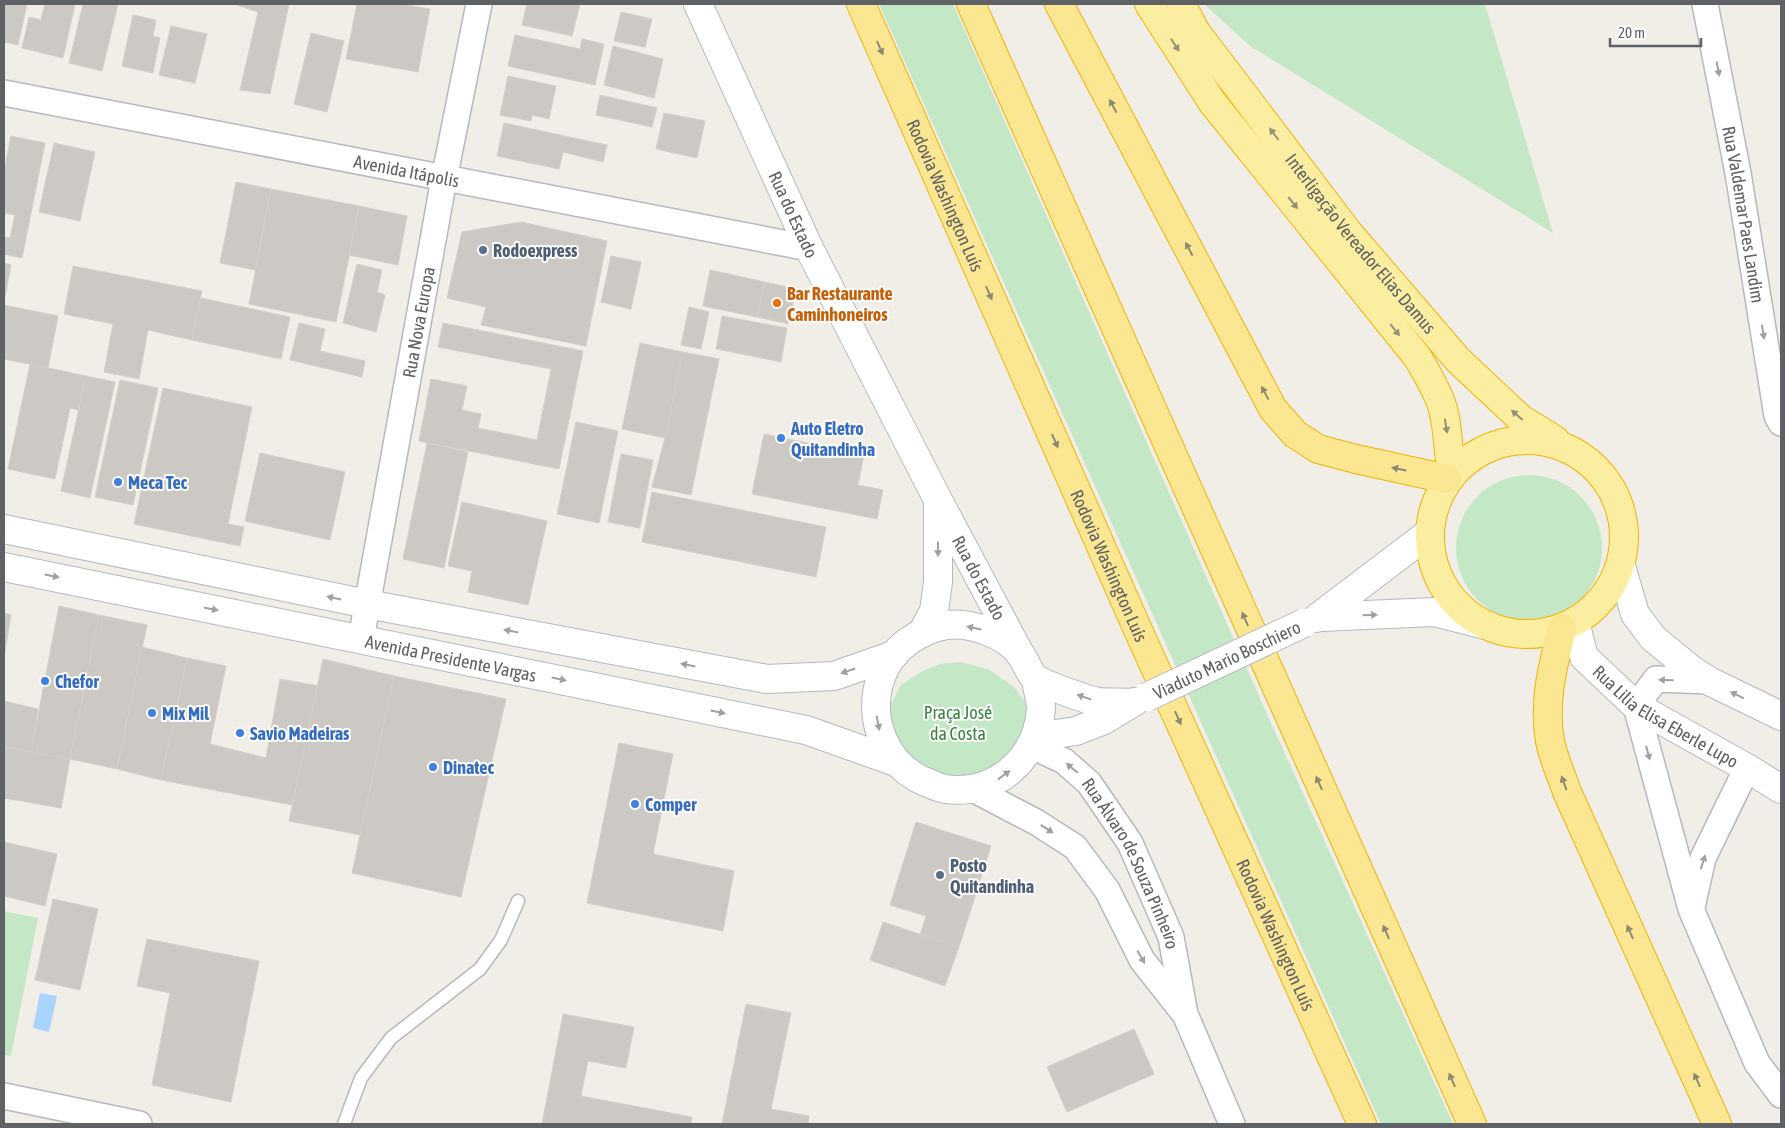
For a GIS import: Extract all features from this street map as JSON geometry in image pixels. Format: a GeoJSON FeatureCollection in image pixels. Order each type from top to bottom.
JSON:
{"type":"FeatureCollection","features":[{"type":"Feature","properties":{"kind":"highway","name":"Rodovia Washington Luís"},"geometry":{"type":"LineString","coordinates":[[861,4],[1146,648],[1362,1124]]}},
{"type":"Feature","properties":{"kind":"highway"},"geometry":{"type":"LineString","coordinates":[[971,4],[1472,1124]]}},
{"type":"Feature","properties":{"kind":"highway"},"geometry":{"type":"LineString","coordinates":[[1059,4],[1273,409],[1295,434],[1318,449],[1356,460],[1449,476]]}},
{"type":"Feature","properties":{"kind":"highway","name":"Interligação Vereador Elias Damus"},"geometry":{"type":"LineString","coordinates":[[1149,4],[1212,102],[1418,358],[1441,401],[1446,424],[1449,476]]}},
{"type":"Feature","properties":{"kind":"highway","name":"Interligação Vereador Elias Damus"},"geometry":{"type":"LineString","coordinates":[[1181,4],[1196,32],[1348,232],[1458,360],[1521,420],[1573,451]]}},
{"type":"Feature","properties":{"kind":"highway"},"geometry":{"type":"LineString","coordinates":[[1508,440],[1542,440],[1573,451],[1600,471],[1618,500],[1625,533],[1620,566],[1610,588],[1594,607],[1568,625],[1538,633],[1512,633],[1489,626],[1468,614],[1451,598],[1438,579],[1431,556],[1429,533],[1434,505],[1449,476],[1477,452],[1508,440]]}},
{"type":"Feature","properties":{"kind":"highway"},"geometry":{"type":"LineString","coordinates":[[1568,625],[1549,680],[1547,711],[1550,743],[1567,792],[1717,1124]]}},
{"type":"Feature","properties":{"kind":"main road","name":"Rua do Estado"},"geometry":{"type":"LineString","coordinates":[[698,4],[809,248],[938,500],[1020,654]]}},
{"type":"Feature","properties":{"kind":"main road","name":"Rua do Estado"},"geometry":{"type":"LineString","coordinates":[[922,633],[934,610],[938,582],[938,500]]}},
{"type":"Feature","properties":{"kind":"main road","name":"Avenida Presidente Vargas"},"geometry":{"type":"LineString","coordinates":[[4,529],[367,604],[767,679],[834,676],[894,655]]}},
{"type":"Feature","properties":{"kind":"main road"},"geometry":{"type":"LineString","coordinates":[[1313,620],[1429,533]]}},
{"type":"Feature","properties":{"kind":"main road"},"geometry":{"type":"LineString","coordinates":[[1620,566],[1635,614],[1654,638],[1692,670],[1709,681],[1781,716]]}},
{"type":"Feature","properties":{"kind":"main road","name":"Avenida Presidente Vargas"},"geometry":{"type":"LineString","coordinates":[[4,567],[806,730],[896,762]]}},
{"type":"Feature","properties":{"kind":"main road"},"geometry":{"type":"LineString","coordinates":[[1313,620],[1434,612],[1489,626]]}},
{"type":"Feature","properties":{"kind":"main road","name":"Viaduto Mario Boschiero"},"geometry":{"type":"LineString","coordinates":[[1033,741],[1076,731],[1104,720],[1140,700],[1313,620]]}},
{"type":"Feature","properties":{"kind":"main road"},"geometry":{"type":"LineString","coordinates":[[948,625],[975,627],[1000,636],[1020,654],[1036,679],[1041,708],[1033,741],[1017,766],[997,780],[973,789],[945,789],[918,780],[896,762],[885,746],[878,728],[875,708],[877,689],[883,671],[894,655],[912,639],[922,633],[948,625]]}},
{"type":"Feature","properties":{"kind":"main road","name":"Rua Lilia Elisa Eberle Lupo"},"geometry":{"type":"LineString","coordinates":[[1568,625],[1584,657],[1636,706],[1781,789]]}},
{"type":"Feature","properties":{"kind":"main road"},"geometry":{"type":"LineString","coordinates":[[1036,679],[1097,702],[1140,700]]}},
{"type":"Feature","properties":{"kind":"street","name":"Rua Nova Europa"},"geometry":{"type":"LineString","coordinates":[[361,639],[444,178],[479,4]]}},
{"type":"Feature","properties":{"kind":"street","name":"Rua Valdemar Paes Landim"},"geometry":{"type":"LineString","coordinates":[[1705,4],[1738,173],[1776,416],[1781,423]]}},
{"type":"Feature","properties":{"kind":"street","name":"Avenida Itápolis"},"geometry":{"type":"LineString","coordinates":[[4,94],[809,248]]}},
{"type":"Feature","properties":{"kind":"street"},"geometry":{"type":"LineString","coordinates":[[1709,681],[1656,679],[1636,706],[1691,909],[1757,1063],[1781,1095]]}},
{"type":"Feature","properties":{"kind":"street","name":"Rua Álvaro de Souza Pinheiro"},"geometry":{"type":"LineString","coordinates":[[1033,741],[1064,761],[1090,783],[1130,843],[1171,937],[1185,1014],[1232,1124]]}},
{"type":"Feature","properties":{"kind":"street"},"geometry":{"type":"LineString","coordinates":[[1691,909],[1703,858],[1747,768]]}},
{"type":"Feature","properties":{"kind":"street","name":"Rua Álvaro de Souza Pinheiro"},"geometry":{"type":"LineString","coordinates":[[973,789],[1036,822],[1075,847],[1107,890],[1142,960],[1185,1014]]}},
{"type":"Feature","properties":{"kind":"street"},"geometry":{"type":"LineString","coordinates":[[4,1096],[139,1124]]}},
{"type":"Feature","properties":{"kind":"lane"},"geometry":{"type":"LineString","coordinates":[[344,1124],[361,1078],[391,1038],[480,969],[502,940],[518,901]]}},
{"type":"Feature","properties":{"kind":"green space"},"geometry":{"type":"Polygon","coordinates":[[[879,4],[953,4],[1262,703],[1453,1124],[1381,1124],[879,4]]]}},
{"type":"Feature","properties":{"kind":"green space"},"geometry":{"type":"Polygon","coordinates":[[[1204,4],[1485,4],[1553,233],[1250,46],[1204,4]]]}},
{"type":"Feature","properties":{"kind":"green space"},"geometry":{"type":"Polygon","coordinates":[[[1529,475],[1557,481],[1580,497],[1596,520],[1602,548],[1596,576],[1580,599],[1557,615],[1529,621],[1501,615],[1478,599],[1462,576],[1456,548],[1462,520],[1478,497],[1501,481],[1529,475]]]}},
{"type":"Feature","properties":{"kind":"green space","name":"Praça José da Costa"},"geometry":{"type":"Polygon","coordinates":[[[960,662],[988,669],[1014,687],[1027,705],[1030,725],[1016,759],[972,782],[920,772],[888,733],[890,706],[901,685],[921,672],[940,664],[960,662]]]}},
{"type":"Feature","properties":{"kind":"green space"},"geometry":{"type":"Polygon","coordinates":[[[4,911],[38,918],[11,1056],[4,1055],[4,911]]]}},
{"type":"Feature","properties":{"kind":"water"},"geometry":{"type":"Polygon","coordinates":[[[40,993],[57,996],[49,1032],[33,1028],[40,993]]]}},
{"type":"Feature","properties":{"kind":"building"},"geometry":{"type":"Polygon","coordinates":[[[4,4],[27,4],[18,45],[4,42],[4,4]]]}},
{"type":"Feature","properties":{"kind":"building"},"geometry":{"type":"Polygon","coordinates":[[[45,4],[75,4],[63,58],[22,48],[29,17],[41,20],[45,4]]]}},
{"type":"Feature","properties":{"kind":"building"},"geometry":{"type":"Polygon","coordinates":[[[83,4],[118,4],[102,71],[69,63],[83,4]]]}},
{"type":"Feature","properties":{"kind":"building"},"geometry":{"type":"Polygon","coordinates":[[[234,4],[289,4],[270,94],[240,90],[258,12],[234,4]]]}},
{"type":"Feature","properties":{"kind":"building"},"geometry":{"type":"Polygon","coordinates":[[[357,4],[401,4],[430,9],[418,72],[346,59],[357,4]]]}},
{"type":"Feature","properties":{"kind":"building"},"geometry":{"type":"Polygon","coordinates":[[[527,4],[580,4],[572,36],[522,25],[527,4]]]}},
{"type":"Feature","properties":{"kind":"building"},"geometry":{"type":"Polygon","coordinates":[[[621,12],[652,19],[645,47],[614,41],[621,12]]]}},
{"type":"Feature","properties":{"kind":"building"},"geometry":{"type":"Polygon","coordinates":[[[133,15],[156,20],[153,36],[160,38],[153,73],[122,66],[133,15]]]}},
{"type":"Feature","properties":{"kind":"building"},"geometry":{"type":"Polygon","coordinates":[[[171,26],[207,34],[195,83],[159,75],[171,26]]]}},
{"type":"Feature","properties":{"kind":"building"},"geometry":{"type":"Polygon","coordinates":[[[311,33],[344,41],[327,112],[294,104],[311,33]]]}},
{"type":"Feature","properties":{"kind":"building"},"geometry":{"type":"Polygon","coordinates":[[[515,35],[580,49],[582,39],[604,44],[595,85],[508,66],[515,35]]]}},
{"type":"Feature","properties":{"kind":"building"},"geometry":{"type":"Polygon","coordinates":[[[613,46],[663,59],[654,98],[604,85],[613,46]]]}},
{"type":"Feature","properties":{"kind":"building"},"geometry":{"type":"Polygon","coordinates":[[[508,76],[556,86],[549,119],[532,115],[531,121],[500,115],[508,76]]]}},
{"type":"Feature","properties":{"kind":"building"},"geometry":{"type":"Polygon","coordinates":[[[600,95],[657,108],[652,127],[596,115],[600,95]]]}},
{"type":"Feature","properties":{"kind":"building"},"geometry":{"type":"Polygon","coordinates":[[[664,113],[705,121],[697,158],[656,149],[664,113]]]}},
{"type":"Feature","properties":{"kind":"building"},"geometry":{"type":"Polygon","coordinates":[[[504,123],[607,145],[603,162],[563,152],[559,169],[497,156],[504,123]]]}},
{"type":"Feature","properties":{"kind":"building"},"geometry":{"type":"Polygon","coordinates":[[[11,136],[45,143],[22,258],[4,254],[4,237],[10,238],[15,215],[4,213],[4,172],[11,136]]]}},
{"type":"Feature","properties":{"kind":"building"},"geometry":{"type":"Polygon","coordinates":[[[54,143],[95,152],[80,221],[39,212],[54,143]]]}},
{"type":"Feature","properties":{"kind":"building"},"geometry":{"type":"Polygon","coordinates":[[[236,182],[271,189],[255,270],[220,263],[236,182]]]}},
{"type":"Feature","properties":{"kind":"building"},"geometry":{"type":"Polygon","coordinates":[[[271,189],[359,206],[336,322],[249,304],[271,189]]]}},
{"type":"Feature","properties":{"kind":"building"},"geometry":{"type":"Polygon","coordinates":[[[359,206],[407,216],[398,265],[349,255],[359,206]]]}},
{"type":"Feature","properties":{"kind":"building"},"geometry":{"type":"Polygon","coordinates":[[[521,222],[607,241],[586,346],[481,325],[486,307],[447,298],[462,232],[521,222]]]}},
{"type":"Feature","properties":{"kind":"building"},"geometry":{"type":"Polygon","coordinates":[[[611,256],[641,262],[631,309],[601,302],[611,256]]]}},
{"type":"Feature","properties":{"kind":"building"},"geometry":{"type":"Polygon","coordinates":[[[4,263],[11,265],[5,297],[4,296],[4,263]]]}},
{"type":"Feature","properties":{"kind":"building"},"geometry":{"type":"Polygon","coordinates":[[[357,264],[382,270],[377,292],[385,295],[376,332],[343,323],[357,264]]]}},
{"type":"Feature","properties":{"kind":"building"},"geometry":{"type":"Polygon","coordinates":[[[73,266],[202,291],[192,340],[148,330],[139,379],[104,372],[113,324],[64,314],[73,266]]]}},
{"type":"Feature","properties":{"kind":"building"},"geometry":{"type":"Polygon","coordinates":[[[710,270],[765,282],[757,317],[703,306],[710,270]]]}},
{"type":"Feature","properties":{"kind":"building","name":"Bar Restaurante Caminhoneiros"},"geometry":{"type":"Polygon","coordinates":[[[765,282],[796,289],[788,324],[757,317],[765,282]]]}},
{"type":"Feature","properties":{"kind":"building"},"geometry":{"type":"Polygon","coordinates":[[[201,298],[290,317],[281,359],[192,340],[201,298]]]}},
{"type":"Feature","properties":{"kind":"building"},"geometry":{"type":"Polygon","coordinates":[[[4,305],[58,316],[48,368],[4,359],[4,305]]]}},
{"type":"Feature","properties":{"kind":"building"},"geometry":{"type":"Polygon","coordinates":[[[689,307],[709,312],[701,349],[681,345],[689,307]]]}},
{"type":"Feature","properties":{"kind":"building"},"geometry":{"type":"Polygon","coordinates":[[[722,316],[787,328],[781,362],[716,349],[722,316]]]}},
{"type":"Feature","properties":{"kind":"building"},"geometry":{"type":"Polygon","coordinates":[[[299,323],[325,329],[320,351],[365,361],[362,377],[290,360],[299,323]]]}},
{"type":"Feature","properties":{"kind":"building"},"geometry":{"type":"Polygon","coordinates":[[[443,323],[583,351],[559,469],[419,441],[431,379],[467,386],[462,410],[481,414],[478,428],[537,440],[551,369],[438,347],[443,323]]]}},
{"type":"Feature","properties":{"kind":"building"},"geometry":{"type":"Polygon","coordinates":[[[640,343],[683,352],[665,438],[622,429],[640,343]]]}},
{"type":"Feature","properties":{"kind":"building"},"geometry":{"type":"Polygon","coordinates":[[[683,352],[719,359],[691,495],[652,487],[665,438],[683,352]]]}},
{"type":"Feature","properties":{"kind":"building"},"geometry":{"type":"Polygon","coordinates":[[[30,364],[86,376],[78,410],[70,408],[55,479],[8,469],[30,364]]]}},
{"type":"Feature","properties":{"kind":"building"},"geometry":{"type":"Polygon","coordinates":[[[86,376],[115,382],[90,498],[61,491],[86,376]]]}},
{"type":"Feature","properties":{"kind":"building"},"geometry":{"type":"Polygon","coordinates":[[[120,380],[158,388],[133,505],[95,497],[120,380]]]}},
{"type":"Feature","properties":{"kind":"building"},"geometry":{"type":"Polygon","coordinates":[[[163,388],[252,407],[228,524],[244,527],[240,546],[134,524],[163,388]]]}},
{"type":"Feature","properties":{"kind":"building"},"geometry":{"type":"Polygon","coordinates":[[[576,422],[618,431],[599,523],[557,514],[576,422]]]}},
{"type":"Feature","properties":{"kind":"building"},"geometry":{"type":"Polygon","coordinates":[[[764,434],[864,455],[858,485],[883,490],[877,519],[752,494],[764,434]]]}},
{"type":"Feature","properties":{"kind":"building"},"geometry":{"type":"Polygon","coordinates":[[[427,443],[468,452],[444,568],[403,559],[427,443]]]}},
{"type":"Feature","properties":{"kind":"building"},"geometry":{"type":"Polygon","coordinates":[[[260,453],[345,472],[330,540],[245,521],[260,453]]]}},
{"type":"Feature","properties":{"kind":"building"},"geometry":{"type":"Polygon","coordinates":[[[621,454],[653,460],[640,528],[608,522],[621,454]]]}},
{"type":"Feature","properties":{"kind":"building"},"geometry":{"type":"Polygon","coordinates":[[[652,492],[826,527],[816,577],[642,542],[652,492]]]}},
{"type":"Feature","properties":{"kind":"building"},"geometry":{"type":"Polygon","coordinates":[[[462,502],[547,521],[528,605],[468,592],[472,571],[448,566],[462,502]]]}},
{"type":"Feature","properties":{"kind":"building"},"geometry":{"type":"Polygon","coordinates":[[[59,606],[99,615],[70,759],[31,752],[59,606]]]}},
{"type":"Feature","properties":{"kind":"building"},"geometry":{"type":"Polygon","coordinates":[[[4,613],[11,615],[4,657],[4,613]]]}},
{"type":"Feature","properties":{"kind":"building"},"geometry":{"type":"Polygon","coordinates":[[[99,615],[147,625],[117,769],[70,759],[99,615]]]}},
{"type":"Feature","properties":{"kind":"building"},"geometry":{"type":"Polygon","coordinates":[[[142,647],[187,658],[161,780],[117,769],[142,647]]]}},
{"type":"Feature","properties":{"kind":"building"},"geometry":{"type":"Polygon","coordinates":[[[187,658],[226,666],[210,744],[266,758],[280,679],[319,686],[292,805],[161,780],[187,658]]]}},
{"type":"Feature","properties":{"kind":"building"},"geometry":{"type":"Polygon","coordinates":[[[323,659],[394,676],[361,835],[289,821],[323,659]]]}},
{"type":"Feature","properties":{"kind":"building","name":"Dinatec"},"geometry":{"type":"Polygon","coordinates":[[[394,676],[506,699],[461,897],[352,873],[394,676]]]}},
{"type":"Feature","properties":{"kind":"building"},"geometry":{"type":"Polygon","coordinates":[[[4,701],[38,709],[31,752],[4,747],[4,701]]]}},
{"type":"Feature","properties":{"kind":"building","name":"Comper"},"geometry":{"type":"Polygon","coordinates":[[[619,743],[673,754],[653,854],[734,871],[723,931],[587,903],[619,743]]]}},
{"type":"Feature","properties":{"kind":"building"},"geometry":{"type":"Polygon","coordinates":[[[4,747],[70,759],[61,808],[4,798],[4,747]]]}},
{"type":"Feature","properties":{"kind":"building","name":"Posto Quitandinha"},"geometry":{"type":"Polygon","coordinates":[[[916,822],[991,846],[959,947],[920,935],[926,916],[890,905],[916,822]]]}},
{"type":"Feature","properties":{"kind":"building"},"geometry":{"type":"Polygon","coordinates":[[[4,842],[57,854],[45,906],[4,896],[4,842]]]}},
{"type":"Feature","properties":{"kind":"building"},"geometry":{"type":"Polygon","coordinates":[[[53,899],[98,909],[80,990],[35,980],[53,899]]]}},
{"type":"Feature","properties":{"kind":"building"},"geometry":{"type":"Polygon","coordinates":[[[883,922],[959,947],[945,986],[870,960],[883,922]]]}},
{"type":"Feature","properties":{"kind":"building"},"geometry":{"type":"Polygon","coordinates":[[[147,939],[259,961],[231,1102],[152,1085],[170,993],[137,986],[147,939]]]}},
{"type":"Feature","properties":{"kind":"building"},"geometry":{"type":"Polygon","coordinates":[[[746,1004],[791,1013],[771,1109],[809,1116],[808,1124],[722,1124],[746,1004]]]}},
{"type":"Feature","properties":{"kind":"building"},"geometry":{"type":"Polygon","coordinates":[[[563,1014],[634,1027],[626,1068],[588,1061],[581,1096],[692,1117],[691,1124],[542,1124],[563,1014]]]}},
{"type":"Feature","properties":{"kind":"building"},"geometry":{"type":"Polygon","coordinates":[[[1134,1029],[1154,1074],[1067,1112],[1047,1067],[1134,1029]]]}},
{"type":"Feature","properties":{"kind":"place","name":"Rodoexpress"},"geometry":{"type":"Point","coordinates":[483,250]}},
{"type":"Feature","properties":{"kind":"place","name":"Bar Restaurante Caminhoneiros"},"geometry":{"type":"Point","coordinates":[777,303]}},
{"type":"Feature","properties":{"kind":"place","name":"Auto Eletro Quitandinha"},"geometry":{"type":"Point","coordinates":[781,438]}},
{"type":"Feature","properties":{"kind":"place","name":"Meca Tec"},"geometry":{"type":"Point","coordinates":[118,482]}},
{"type":"Feature","properties":{"kind":"place","name":"Chefor"},"geometry":{"type":"Point","coordinates":[45,681]}},
{"type":"Feature","properties":{"kind":"place","name":"Mix Mil"},"geometry":{"type":"Point","coordinates":[152,713]}},
{"type":"Feature","properties":{"kind":"place","name":"Savio Madeiras"},"geometry":{"type":"Point","coordinates":[240,733]}},
{"type":"Feature","properties":{"kind":"place","name":"Dinatec"},"geometry":{"type":"Point","coordinates":[433,767]}},
{"type":"Feature","properties":{"kind":"place","name":"Comper"},"geometry":{"type":"Point","coordinates":[635,804]}},
{"type":"Feature","properties":{"kind":"place","name":"Posto Quitandinha"},"geometry":{"type":"Point","coordinates":[940,875]}}]}
